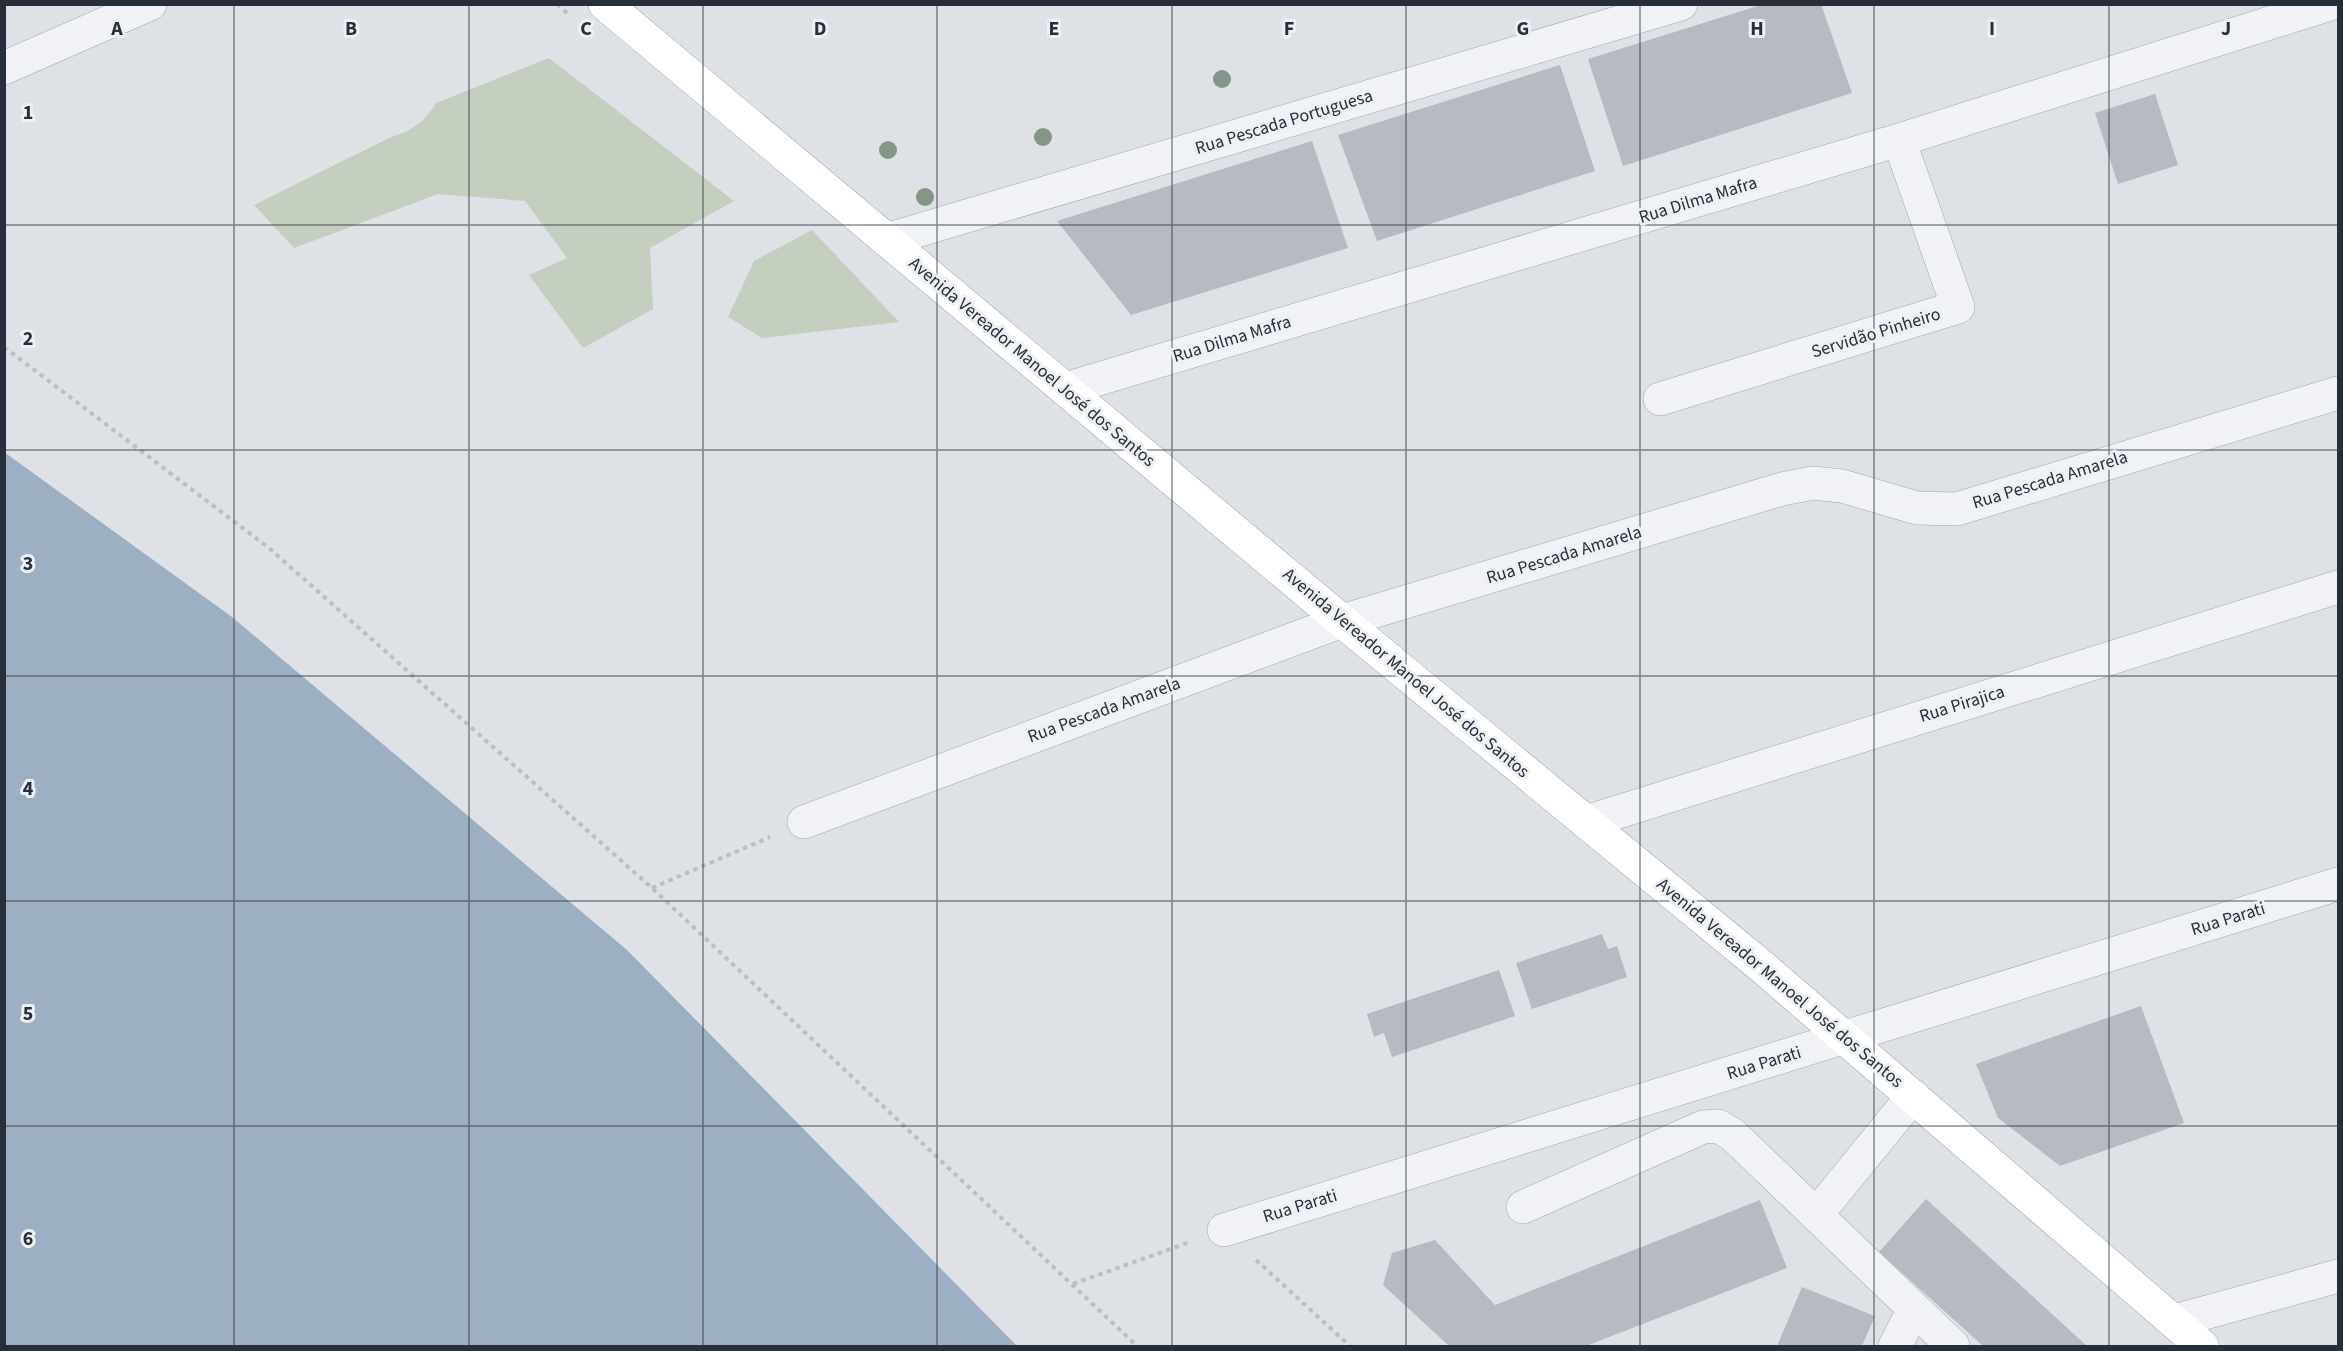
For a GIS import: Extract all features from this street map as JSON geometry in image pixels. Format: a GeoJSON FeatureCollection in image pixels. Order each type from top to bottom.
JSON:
{"type":"FeatureCollection","features":[{"type":"Feature","properties":{"kind":"main road","name":"Avenida Vereador Manoel José dos Santos"},"geometry":{"type":"LineString","coordinates":[[605,4],[1342,621],[1845,1037],[2175,1321],[2202,1347]]}},
{"type":"Feature","properties":{"kind":"street"},"geometry":{"type":"LineString","coordinates":[[4,68],[150,4]]}},
{"type":"Feature","properties":{"kind":"street","name":"Rua Pescada Portuguesa"},"geometry":{"type":"LineString","coordinates":[[886,240],[1681,4]]}},
{"type":"Feature","properties":{"kind":"street","name":"Rua Dilma Mafra"},"geometry":{"type":"LineString","coordinates":[[1065,389],[1899,140],[2330,4]]}},
{"type":"Feature","properties":{"kind":"street","name":"Servidão Pinheiro"},"geometry":{"type":"LineString","coordinates":[[1660,399],[1958,307],[1899,140]]}},
{"type":"Feature","properties":{"kind":"street","name":"Rua Pescada Amarela"},"geometry":{"type":"LineString","coordinates":[[804,822],[1342,621],[1782,489],[1814,483],[1842,486],[1917,508],[1957,509],[2338,393]]}},
{"type":"Feature","properties":{"kind":"street","name":"Rua Pirajica"},"geometry":{"type":"LineString","coordinates":[[1586,822],[2338,586]]}},
{"type":"Feature","properties":{"kind":"street","name":"Rua Parati"},"geometry":{"type":"LineString","coordinates":[[1224,1230],[2338,884]]}},
{"type":"Feature","properties":{"kind":"street"},"geometry":{"type":"LineString","coordinates":[[1817,1214],[1913,1096]]}},
{"type":"Feature","properties":{"kind":"street"},"geometry":{"type":"LineString","coordinates":[[1523,1207],[1703,1127],[1718,1126],[1734,1135],[1953,1347]]}},
{"type":"Feature","properties":{"kind":"street"},"geometry":{"type":"LineString","coordinates":[[2175,1321],[2338,1276]]}},
{"type":"Feature","properties":{"kind":"street"},"geometry":{"type":"LineString","coordinates":[[1895,1347],[1914,1309]]}},
{"type":"Feature","properties":{"kind":"path"},"geometry":{"type":"LineString","coordinates":[[4,347],[269,548],[652,888],[1137,1347]]}},
{"type":"Feature","properties":{"kind":"path"},"geometry":{"type":"LineString","coordinates":[[652,888],[804,822]]}},
{"type":"Feature","properties":{"kind":"path"},"geometry":{"type":"LineString","coordinates":[[1072,1285],[1224,1230],[1350,1347]]}},
{"type":"Feature","properties":{"kind":"green space"},"geometry":{"type":"Polygon","coordinates":[[[549,58],[734,201],[650,248],[653,309],[583,348],[529,275],[567,258],[525,201],[438,194],[294,248],[254,205],[411,129],[428,115],[436,103],[549,58]]]}},
{"type":"Feature","properties":{"kind":"green space"},"geometry":{"type":"Polygon","coordinates":[[[812,230],[899,322],[762,338],[728,317],[754,261],[812,230]]]}},
{"type":"Feature","properties":{"kind":"water"},"geometry":{"type":"Polygon","coordinates":[[[4,452],[232,617],[627,950],[1017,1346],[5,1346],[4,452]]]}},
{"type":"Feature","properties":{"kind":"building"},"geometry":{"type":"Polygon","coordinates":[[[1764,4],[1821,4],[1852,93],[1623,166],[1588,59],[1764,4]]]}},
{"type":"Feature","properties":{"kind":"building"},"geometry":{"type":"Polygon","coordinates":[[[1560,65],[1595,171],[1377,241],[1338,135],[1560,65]]]}},
{"type":"Feature","properties":{"kind":"building"},"geometry":{"type":"Polygon","coordinates":[[[2155,94],[2178,165],[2118,184],[2095,113],[2155,94]]]}},
{"type":"Feature","properties":{"kind":"building"},"geometry":{"type":"Polygon","coordinates":[[[1312,141],[1348,248],[1131,315],[1057,221],[1312,141]]]}},
{"type":"Feature","properties":{"kind":"building"},"geometry":{"type":"Polygon","coordinates":[[[1602,934],[1608,949],[1617,946],[1627,977],[1532,1009],[1516,963],[1602,934]]]}},
{"type":"Feature","properties":{"kind":"building"},"geometry":{"type":"Polygon","coordinates":[[[1499,970],[1515,1016],[1392,1057],[1384,1033],[1374,1037],[1367,1014],[1499,970]]]}},
{"type":"Feature","properties":{"kind":"building"},"geometry":{"type":"Polygon","coordinates":[[[2141,1006],[2184,1123],[2060,1166],[1998,1118],[1976,1064],[2141,1006]]]}},
{"type":"Feature","properties":{"kind":"building"},"geometry":{"type":"Polygon","coordinates":[[[1926,1199],[2087,1346],[1983,1346],[1879,1252],[1926,1199]]]}},
{"type":"Feature","properties":{"kind":"building"},"geometry":{"type":"Polygon","coordinates":[[[1760,1200],[1787,1268],[1586,1346],[1449,1346],[1383,1285],[1392,1253],[1435,1240],[1495,1305],[1760,1200]]]}},
{"type":"Feature","properties":{"kind":"building"},"geometry":{"type":"Polygon","coordinates":[[[1802,1287],[1875,1316],[1862,1346],[1777,1346],[1802,1287]]]}}]}
